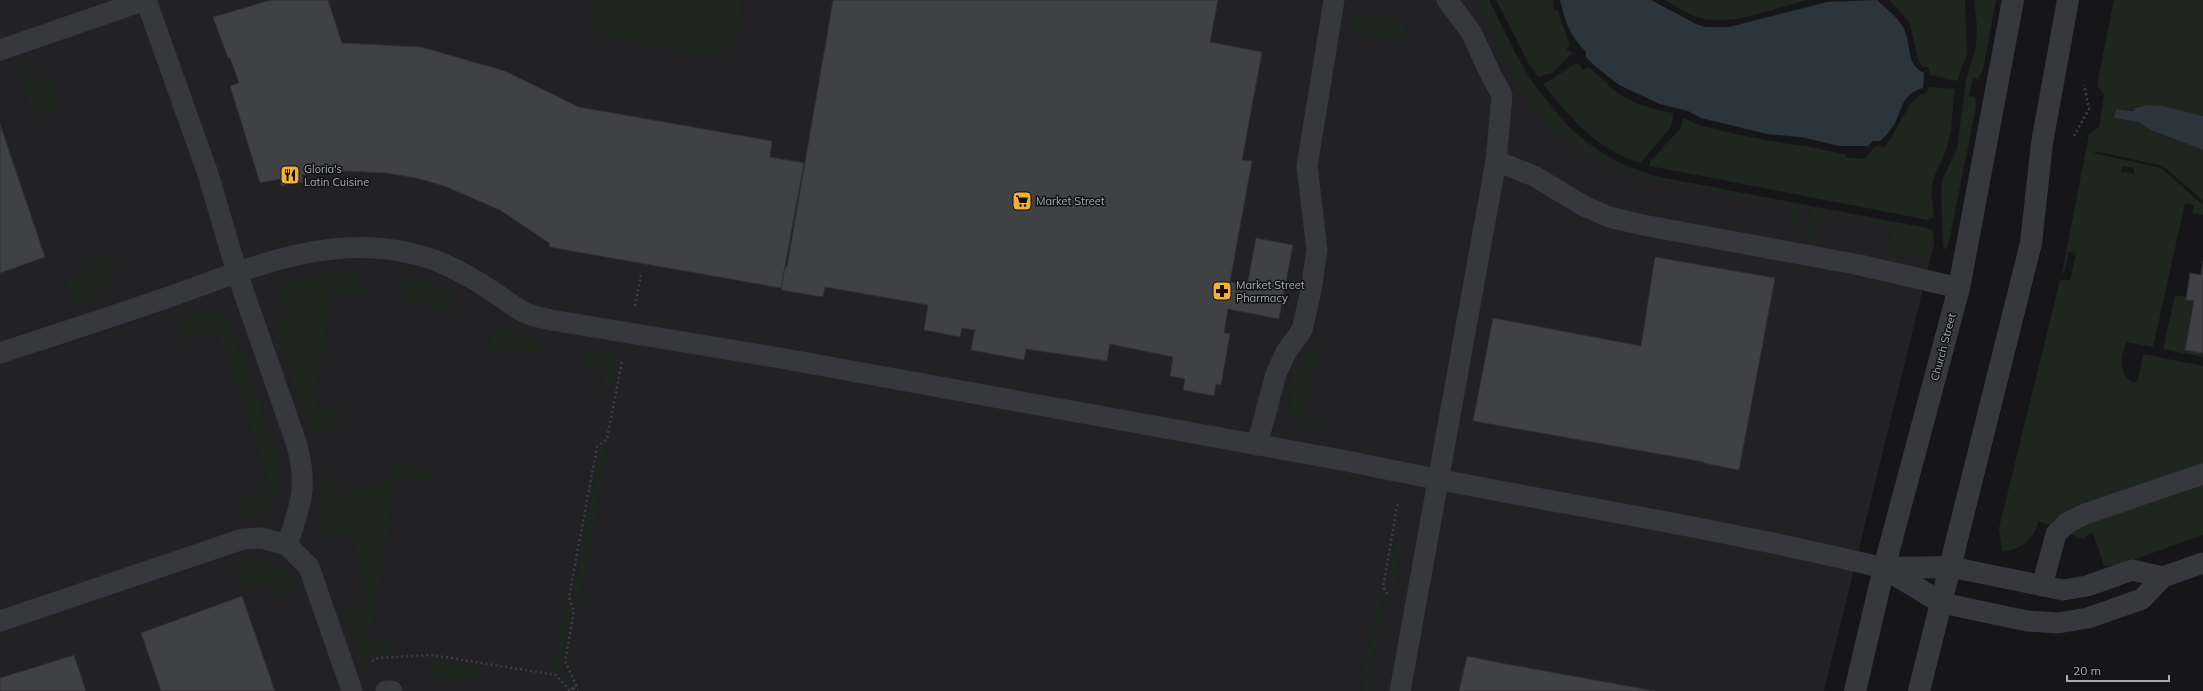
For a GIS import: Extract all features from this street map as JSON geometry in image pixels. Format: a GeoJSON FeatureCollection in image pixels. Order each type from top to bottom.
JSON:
{"type":"FeatureCollection","features":[{"type":"Feature","properties":{"kind":"street","name":"Church Street"},"geometry":{"type":"LineString","coordinates":[[1855,691],[1884,568],[1959,288],[2013,0]]}},
{"type":"Feature","properties":{"kind":"street"},"geometry":{"type":"LineString","coordinates":[[1919,691],[2031,243],[2042,143],[2068,0]]}},
{"type":"Feature","properties":{"kind":"street"},"geometry":{"type":"LineString","coordinates":[[1884,568],[1951,567]]}},
{"type":"Feature","properties":{"kind":"street"},"geometry":{"type":"LineString","coordinates":[[1884,568],[1942,603]]}},
{"type":"Feature","properties":{"kind":"lane"},"geometry":{"type":"LineString","coordinates":[[0,50],[146,0],[208,174],[237,273],[297,445],[303,469],[302,494],[286,546]]}},
{"type":"Feature","properties":{"kind":"lane"},"geometry":{"type":"LineString","coordinates":[[1257,444],[1276,374],[1286,352],[1302,330],[1311,290],[1317,250],[1307,166],[1334,0]]}},
{"type":"Feature","properties":{"kind":"lane"},"geometry":{"type":"LineString","coordinates":[[1400,691],[1496,161],[1502,95],[1471,32],[1447,0]]}},
{"type":"Feature","properties":{"kind":"lane"},"geometry":{"type":"LineString","coordinates":[[1496,161],[1534,176],[1584,206],[1609,217],[1643,226],[1860,265],[1959,288]]}},
{"type":"Feature","properties":{"kind":"lane"},"geometry":{"type":"LineString","coordinates":[[0,353],[279,260],[338,247],[362,246],[389,249],[441,262],[530,315],[1257,444],[1438,480],[1786,544],[1884,568]]}},
{"type":"Feature","properties":{"kind":"lane"},"geometry":{"type":"LineString","coordinates":[[2042,586],[2056,534],[2067,523],[2085,514],[2203,474]]}},
{"type":"Feature","properties":{"kind":"lane"},"geometry":{"type":"LineString","coordinates":[[0,621],[243,539],[261,538],[286,546],[309,567],[350,686]]}},
{"type":"Feature","properties":{"kind":"lane"},"geometry":{"type":"LineString","coordinates":[[1942,603],[2027,622],[2058,623],[2088,618],[2142,599],[2163,577],[2203,563]]}},
{"type":"Feature","properties":{"kind":"lane"},"geometry":{"type":"LineString","coordinates":[[1951,567],[2063,590],[2087,586],[2132,570],[2163,577]]}},
{"type":"Feature","properties":{"kind":"lane"},"geometry":{"type":"LineString","coordinates":[[386,691],[392,691]]}},
{"type":"Feature","properties":{"kind":"path"},"geometry":{"type":"LineString","coordinates":[[574,688],[576,685],[565,662],[574,611],[569,597],[597,447],[607,439],[616,386],[630,332],[641,275]]}},
{"type":"Feature","properties":{"kind":"path"},"geometry":{"type":"LineString","coordinates":[[1388,596],[1383,587],[1398,502]]}},
{"type":"Feature","properties":{"kind":"path"},"geometry":{"type":"LineString","coordinates":[[350,686],[371,661],[378,658],[432,655],[556,675],[570,691],[574,688]]}},
{"type":"Feature","properties":{"kind":"path"},"geometry":{"type":"LineString","coordinates":[[574,688],[578,691]]}},
{"type":"Feature","properties":{"kind":"shaded area"},"geometry":{"type":"Polygon","coordinates":[[[0,0],[1489,0],[1520,63],[1536,87],[1575,134],[1603,155],[1654,176],[1927,228],[1933,233],[1934,244],[1824,691],[0,691],[0,0]]]}},
{"type":"Feature","properties":{"kind":"shaded area"},"geometry":{"type":"Polygon","coordinates":[[[592,0],[739,0],[740,21],[735,38],[730,45],[714,54],[703,55],[604,37],[599,34],[594,26],[592,16],[592,0]]]}},
{"type":"Feature","properties":{"kind":"shaded area"},"geometry":{"type":"Polygon","coordinates":[[[1481,0],[1489,0],[1517,57],[1533,83],[1551,107],[1571,128],[1594,147],[1621,163],[1658,177],[1803,206],[1801,226],[1790,233],[1793,206],[1636,176],[1585,152],[1551,127],[1525,97],[1500,53],[1481,0]]]}},
{"type":"Feature","properties":{"kind":"shaded area"},"geometry":{"type":"Polygon","coordinates":[[[1496,0],[1553,0],[1554,9],[1558,11],[1570,46],[1566,49],[1573,53],[1552,73],[1538,77],[1530,66],[1496,0]]]}},
{"type":"Feature","properties":{"kind":"shaded area"},"geometry":{"type":"Polygon","coordinates":[[[1560,0],[1651,0],[1696,24],[1705,27],[1729,27],[1827,2],[1877,0],[1903,27],[1906,33],[1911,59],[1914,65],[1924,73],[1923,88],[1908,96],[1894,124],[1885,136],[1880,141],[1873,141],[1868,146],[1839,146],[1801,137],[1767,134],[1701,118],[1688,111],[1660,104],[1619,85],[1595,66],[1586,57],[1586,52],[1572,35],[1566,22],[1560,0]]]}},
{"type":"Feature","properties":{"kind":"shaded area"},"geometry":{"type":"Polygon","coordinates":[[[1665,0],[1808,0],[1739,18],[1710,20],[1697,17],[1665,0]]]}},
{"type":"Feature","properties":{"kind":"shaded area"},"geometry":{"type":"Polygon","coordinates":[[[1889,0],[1965,0],[1967,54],[1957,81],[1930,75],[1928,67],[1923,67],[1919,62],[1909,21],[1889,0]]]}},
{"type":"Feature","properties":{"kind":"shaded area"},"geometry":{"type":"Polygon","coordinates":[[[1974,0],[1996,0],[1983,70],[1978,79],[1973,78],[1969,96],[1975,97],[1976,107],[1949,242],[1946,250],[1943,246],[1941,190],[1943,178],[1957,149],[1966,80],[1976,46],[1977,26],[1974,0]]]}},
{"type":"Feature","properties":{"kind":"shaded area"},"geometry":{"type":"Polygon","coordinates":[[[2114,0],[2203,0],[2203,116],[2116,109],[2114,118],[2138,122],[2151,130],[2203,150],[2203,201],[2163,166],[2095,151],[2094,153],[2161,168],[2203,205],[2203,215],[2192,213],[2194,205],[2185,203],[2153,347],[2127,342],[2123,353],[2122,365],[2125,375],[2134,383],[2138,380],[2143,354],[2203,366],[2203,535],[2119,565],[2103,566],[2102,559],[2092,532],[2083,539],[2038,521],[2034,533],[2026,543],[2015,549],[2002,551],[1999,528],[2060,280],[2070,280],[2076,253],[2069,252],[2064,273],[2062,273],[2089,134],[2099,127],[2104,95],[2097,85],[2114,0]],[[2122,166],[2121,172],[2134,174],[2134,168],[2122,166]]]}},
{"type":"Feature","properties":{"kind":"shaded area"},"geometry":{"type":"Polygon","coordinates":[[[1356,13],[1402,22],[1404,28],[1401,39],[1397,40],[1350,32],[1351,17],[1356,13]]]}},
{"type":"Feature","properties":{"kind":"shaded area"},"geometry":{"type":"Polygon","coordinates":[[[1578,63],[1583,70],[1588,67],[1614,90],[1634,102],[1651,108],[1674,113],[1671,127],[1640,163],[1611,150],[1598,141],[1574,121],[1543,84],[1578,63]]]}},
{"type":"Feature","properties":{"kind":"shaded area"},"geometry":{"type":"Polygon","coordinates":[[[17,67],[39,76],[52,87],[57,94],[59,101],[58,108],[35,117],[17,67]]]}},
{"type":"Feature","properties":{"kind":"shaded area"},"geometry":{"type":"Polygon","coordinates":[[[1929,87],[1955,89],[1950,137],[1933,181],[1933,217],[1928,220],[1650,166],[1650,161],[1681,128],[1683,118],[1699,125],[1739,135],[1811,147],[1845,154],[1845,157],[1864,159],[1875,147],[1880,145],[1883,148],[1887,145],[1910,104],[1921,94],[1926,94],[1929,87]]]}},
{"type":"Feature","properties":{"kind":"shaded area"},"geometry":{"type":"Polygon","coordinates":[[[2148,105],[2163,106],[2203,116],[2203,150],[2151,130],[2138,122],[2114,118],[2116,109],[2133,111],[2136,108],[2148,105]]]}},
{"type":"Feature","properties":{"kind":"shaded area"},"geometry":{"type":"Polygon","coordinates":[[[1811,207],[1927,228],[1933,232],[1934,244],[1929,259],[1888,251],[1891,225],[1820,211],[1815,237],[1812,237],[1806,228],[1811,207]]]}},
{"type":"Feature","properties":{"kind":"shaded area"},"geometry":{"type":"Polygon","coordinates":[[[113,255],[114,275],[111,283],[106,289],[92,299],[74,306],[67,281],[89,273],[86,265],[113,255]]]}},
{"type":"Feature","properties":{"kind":"shaded area"},"geometry":{"type":"Polygon","coordinates":[[[344,272],[353,273],[360,277],[364,289],[363,294],[360,295],[333,292],[314,406],[339,409],[341,415],[328,429],[320,433],[316,433],[311,432],[274,323],[282,318],[288,307],[286,301],[279,296],[286,284],[304,277],[344,272]]]}},
{"type":"Feature","properties":{"kind":"shaded area"},"geometry":{"type":"Polygon","coordinates":[[[417,279],[437,286],[454,298],[456,304],[455,311],[403,302],[402,299],[406,283],[417,279]]]}},
{"type":"Feature","properties":{"kind":"shaded area"},"geometry":{"type":"Polygon","coordinates":[[[2175,295],[2186,297],[2186,300],[2194,301],[2185,349],[2203,353],[2203,357],[2163,349],[2175,295]]]}},
{"type":"Feature","properties":{"kind":"shaded area"},"geometry":{"type":"Polygon","coordinates":[[[207,310],[228,321],[230,325],[282,466],[282,475],[278,493],[274,501],[262,514],[254,517],[244,517],[238,502],[270,491],[217,329],[182,339],[176,323],[177,320],[207,310]]]}},
{"type":"Feature","properties":{"kind":"shaded area"},"geometry":{"type":"Polygon","coordinates":[[[506,329],[534,340],[542,347],[544,351],[542,355],[490,347],[490,336],[494,332],[506,329]]]}},
{"type":"Feature","properties":{"kind":"shaded area"},"geometry":{"type":"Polygon","coordinates":[[[1320,340],[1305,419],[1320,422],[1319,433],[1301,427],[1294,417],[1290,406],[1289,396],[1295,376],[1320,340]]]}},
{"type":"Feature","properties":{"kind":"shaded area"},"geometry":{"type":"Polygon","coordinates":[[[587,350],[619,355],[612,389],[604,388],[607,369],[581,364],[581,359],[587,350]]]}},
{"type":"Feature","properties":{"kind":"shaded area"},"geometry":{"type":"Polygon","coordinates":[[[609,443],[579,606],[573,597],[600,450],[609,443]]]}},
{"type":"Feature","properties":{"kind":"shaded area"},"geometry":{"type":"Polygon","coordinates":[[[397,463],[427,469],[431,475],[432,481],[430,483],[397,477],[368,640],[391,645],[393,647],[392,656],[375,656],[363,662],[358,655],[345,611],[370,602],[349,533],[323,537],[319,527],[320,489],[326,476],[331,472],[342,498],[393,478],[397,463]]]}},
{"type":"Feature","properties":{"kind":"shaded area"},"geometry":{"type":"Polygon","coordinates":[[[1402,541],[1392,596],[1387,588],[1395,542],[1402,541]]]}},
{"type":"Feature","properties":{"kind":"shaded area"},"geometry":{"type":"Polygon","coordinates":[[[252,558],[279,568],[289,577],[297,590],[271,598],[265,582],[242,590],[233,564],[252,558]]]}},
{"type":"Feature","properties":{"kind":"shaded area"},"geometry":{"type":"Polygon","coordinates":[[[1379,589],[1384,596],[1368,691],[1361,691],[1379,589]]]}},
{"type":"Feature","properties":{"kind":"shaded area"},"geometry":{"type":"Polygon","coordinates":[[[566,599],[571,608],[561,664],[572,687],[562,675],[553,669],[566,599]]]}},
{"type":"Feature","properties":{"kind":"shaded area"},"geometry":{"type":"Polygon","coordinates":[[[432,660],[483,669],[478,676],[470,681],[453,683],[445,681],[438,676],[434,669],[432,660]]]}},
{"type":"Feature","properties":{"kind":"building"},"geometry":{"type":"Polygon","coordinates":[[[271,0],[328,0],[342,43],[421,47],[505,71],[579,107],[772,141],[770,157],[804,163],[781,288],[549,247],[549,243],[500,210],[444,186],[416,178],[386,173],[344,171],[302,175],[303,182],[281,186],[280,179],[260,183],[230,86],[239,83],[213,17],[271,0]]]}},
{"type":"Feature","properties":{"kind":"building","name":"Market Street"},"geometry":{"type":"Polygon","coordinates":[[[833,0],[1218,0],[1210,42],[1262,52],[1242,160],[1252,161],[1230,282],[1247,286],[1256,238],[1293,245],[1279,319],[1228,309],[1224,333],[1230,334],[1221,385],[1216,384],[1214,396],[1183,390],[1185,379],[1170,376],[1173,357],[1110,344],[1107,361],[1026,349],[1024,360],[971,350],[975,330],[962,328],[960,337],[924,330],[928,305],[825,287],[823,297],[781,290],[785,267],[787,267],[833,0]]]}},
{"type":"Feature","properties":{"kind":"building"},"geometry":{"type":"Polygon","coordinates":[[[0,124],[45,257],[0,273],[0,124]]]}},
{"type":"Feature","properties":{"kind":"building"},"geometry":{"type":"Polygon","coordinates":[[[1655,257],[1775,278],[1739,470],[1703,463],[1704,462],[1473,421],[1493,318],[1641,346],[1655,257]]]}},
{"type":"Feature","properties":{"kind":"building"},"geometry":{"type":"Polygon","coordinates":[[[2203,261],[2203,353],[2185,350],[2194,301],[2186,300],[2190,273],[2201,275],[2203,261]]]}},
{"type":"Feature","properties":{"kind":"building"},"geometry":{"type":"Polygon","coordinates":[[[242,596],[275,691],[161,691],[141,633],[242,596]]]}},
{"type":"Feature","properties":{"kind":"building"},"geometry":{"type":"Polygon","coordinates":[[[74,655],[86,691],[0,691],[0,678],[74,655]]]}},
{"type":"Feature","properties":{"kind":"building"},"geometry":{"type":"Polygon","coordinates":[[[1467,656],[1501,663],[1655,691],[1459,691],[1467,656]]]}},
{"type":"Feature","properties":{"kind":"place","name":"Gloria's Latin Cuisine"},"geometry":{"type":"Point","coordinates":[290,175]}},
{"type":"Feature","properties":{"kind":"place","name":"Market Street"},"geometry":{"type":"Point","coordinates":[1022,201]}},
{"type":"Feature","properties":{"kind":"place","name":"Market Street Pharmacy"},"geometry":{"type":"Point","coordinates":[1222,291]}}]}
